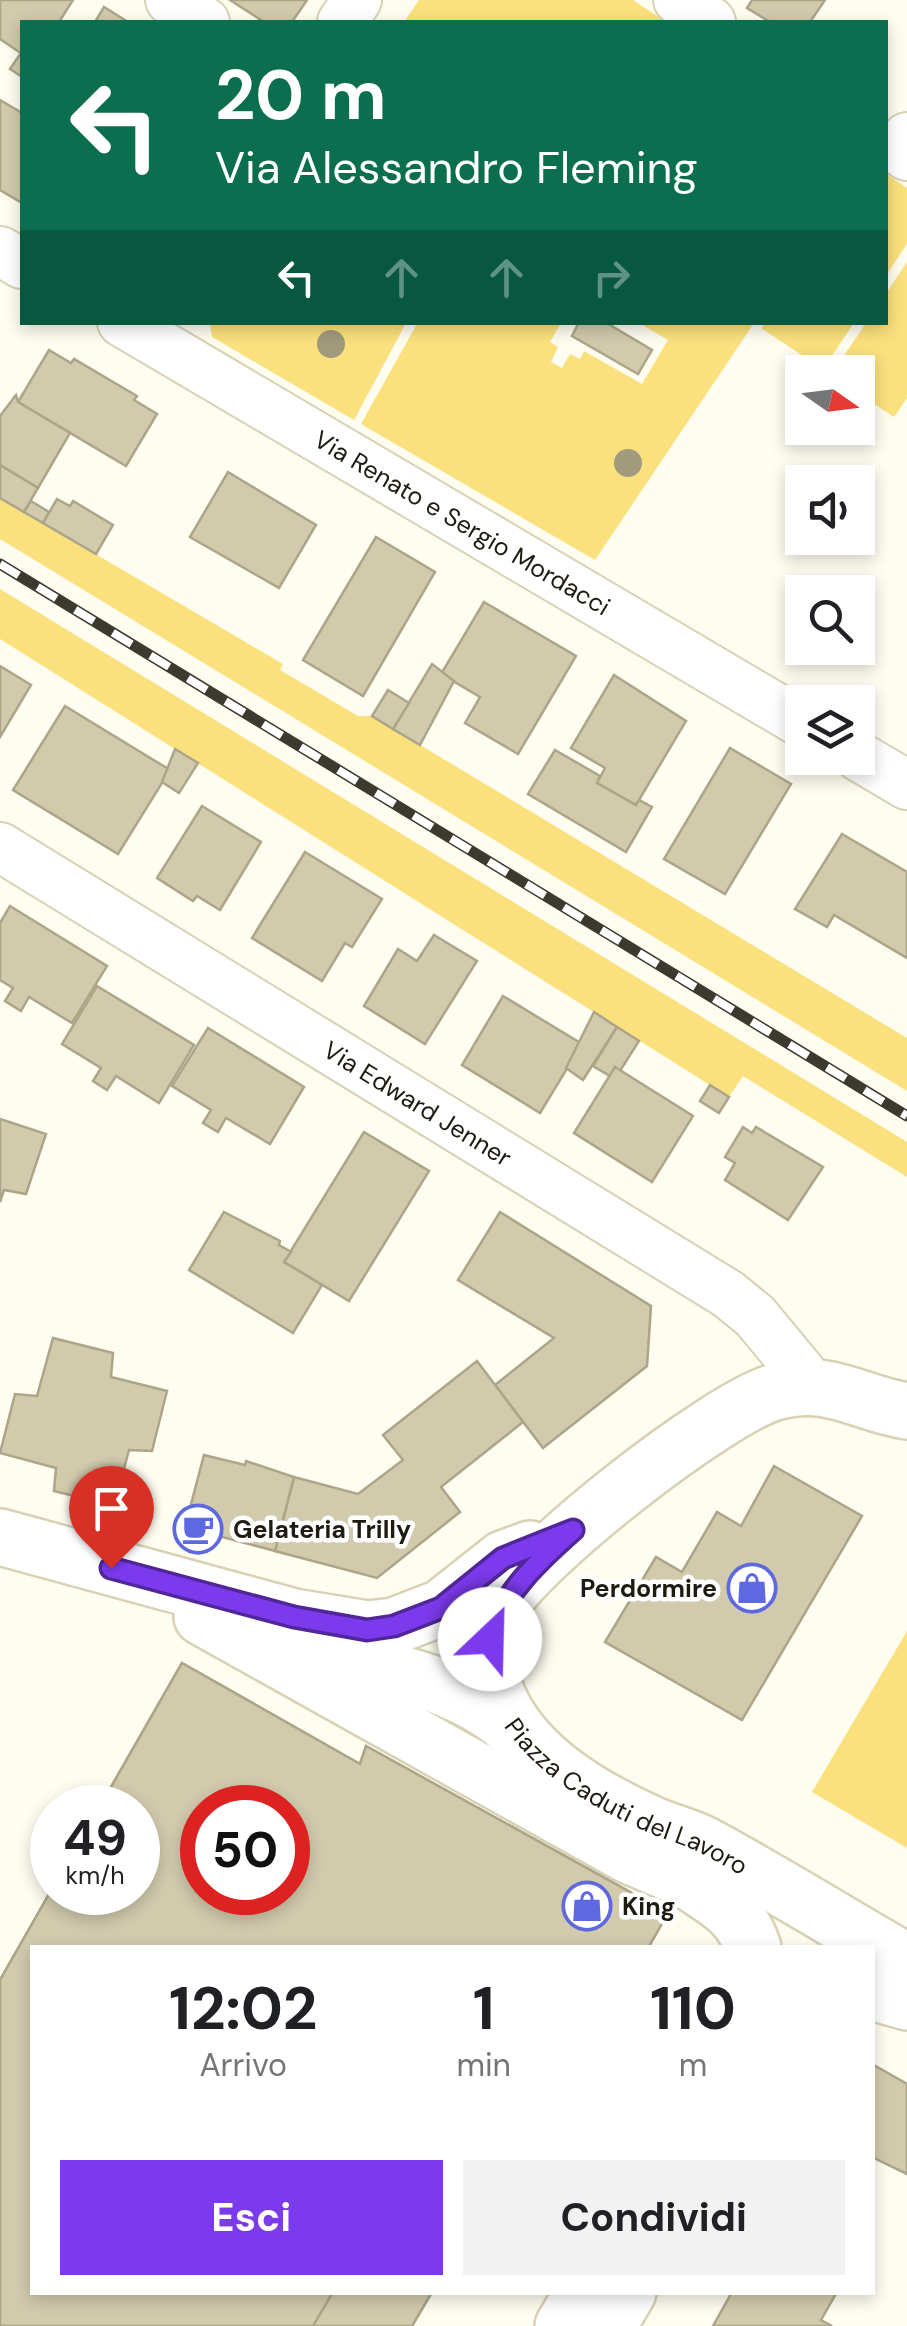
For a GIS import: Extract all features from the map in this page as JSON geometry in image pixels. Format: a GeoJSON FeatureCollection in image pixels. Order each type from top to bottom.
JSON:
{"type":"FeatureCollection","features":[{"type":"Feature","properties":{"kind":"main road"},"geometry":{"type":"LineString","coordinates":[[820,1387],[907,1380]]}},
{"type":"Feature","properties":{"kind":"main road","name":"Piazza Caduti del Lavoro"},"geometry":{"type":"LineString","coordinates":[[907,1410],[820,1387],[776,1392],[735,1408],[573,1530],[512,1591],[498,1612],[490,1639],[493,1688],[534,1750],[570,1778],[636,1816],[707,1846],[907,1962]]}},
{"type":"Feature","properties":{"kind":"main road"},"geometry":{"type":"LineString","coordinates":[[0,1537],[294,1617],[367,1630],[394,1626],[441,1608],[503,1558],[573,1530]]}},
{"type":"Feature","properties":{"kind":"main road"},"geometry":{"type":"LineString","coordinates":[[0,1563],[202,1617],[474,1700],[534,1750]]}},
{"type":"Feature","properties":{"kind":"main road"},"geometry":{"type":"LineString","coordinates":[[202,1617],[630,1856],[689,1881]]}},
{"type":"Feature","properties":{"kind":"main road"},"geometry":{"type":"LineString","coordinates":[[636,1816],[669,1863],[731,1908],[746,1926],[751,1945]]}},
{"type":"Feature","properties":{"kind":"main road"},"geometry":{"type":"LineString","coordinates":[[875,1993],[907,2002]]}},
{"type":"Feature","properties":{"kind":"main road"},"geometry":{"type":"LineString","coordinates":[[563,2326],[580,2295]]}},
{"type":"Feature","properties":{"kind":"main road"},"geometry":{"type":"LineString","coordinates":[[608,2326],[626,2295]]}},
{"type":"Feature","properties":{"kind":"street"},"geometry":{"type":"LineString","coordinates":[[170,0],[202,20]]}},
{"type":"Feature","properties":{"kind":"street"},"geometry":{"type":"LineString","coordinates":[[678,0],[708,20]]}},
{"type":"Feature","properties":{"kind":"street","name":"Via Renato e Sergio Mordacci"},"geometry":{"type":"LineString","coordinates":[[137,326],[785,713]]}},
{"type":"Feature","properties":{"kind":"street"},"geometry":{"type":"LineString","coordinates":[[875,766],[907,785]]}},
{"type":"Feature","properties":{"kind":"street","name":"Via Edward Jenner"},"geometry":{"type":"LineString","coordinates":[[0,847],[728,1294],[754,1316],[820,1387]]}},
{"type":"Feature","properties":{"kind":"shaded area"},"geometry":{"type":"Polygon","coordinates":[[[419,0],[633,0],[663,20],[405,20],[419,0]]]}},
{"type":"Feature","properties":{"kind":"shaded area"},"geometry":{"type":"Polygon","coordinates":[[[888,175],[907,188],[907,244],[888,272],[888,175]]]}},
{"type":"Feature","properties":{"kind":"shaded area"},"geometry":{"type":"Polygon","coordinates":[[[907,262],[907,398],[894,417],[875,404],[875,355],[844,355],[865,325],[888,325],[888,290],[907,262]]]}},
{"type":"Feature","properties":{"kind":"shaded area"},"geometry":{"type":"Polygon","coordinates":[[[210,325],[405,325],[354,420],[212,337],[210,325]]]}},
{"type":"Feature","properties":{"kind":"shaded area"},"geometry":{"type":"Polygon","coordinates":[[[416,325],[560,325],[550,342],[558,347],[551,362],[562,368],[570,354],[580,359],[584,351],[642,384],[668,340],[642,325],[753,325],[595,560],[361,424],[416,325]]]}},
{"type":"Feature","properties":{"kind":"shaded area"},"geometry":{"type":"Polygon","coordinates":[[[763,325],[853,325],[832,355],[802,355],[761,328],[763,325]]]}},
{"type":"Feature","properties":{"kind":"shaded area"},"geometry":{"type":"Polygon","coordinates":[[[0,498],[283,664],[280,670],[358,716],[372,716],[907,1038],[907,1091],[0,539],[0,498]]]}},
{"type":"Feature","properties":{"kind":"shaded area"},"geometry":{"type":"Polygon","coordinates":[[[0,589],[907,1142],[907,1177],[743,1076],[729,1097],[0,639],[0,589]]]}},
{"type":"Feature","properties":{"kind":"shaded area"},"geometry":{"type":"Polygon","coordinates":[[[907,1631],[907,1848],[812,1792],[907,1631]]]}},
{"type":"Feature","properties":{"kind":"building"},"geometry":{"type":"Polygon","coordinates":[[[0,0],[73,0],[60,20],[20,20],[20,53],[0,39],[0,0]]]}},
{"type":"Feature","properties":{"kind":"building"},"geometry":{"type":"Polygon","coordinates":[[[230,0],[307,0],[293,20],[261,20],[230,0]]]}},
{"type":"Feature","properties":{"kind":"building"},"geometry":{"type":"Polygon","coordinates":[[[752,0],[825,0],[811,20],[767,20],[747,8],[752,0]]]}},
{"type":"Feature","properties":{"kind":"building"},"geometry":{"type":"Polygon","coordinates":[[[104,7],[125,20],[96,20],[104,7]]]}},
{"type":"Feature","properties":{"kind":"building"},"geometry":{"type":"Polygon","coordinates":[[[20,54],[20,76],[10,69],[20,54]]]}},
{"type":"Feature","properties":{"kind":"building"},"geometry":{"type":"Polygon","coordinates":[[[0,100],[20,112],[20,202],[0,190],[0,100]]]}},
{"type":"Feature","properties":{"kind":"building"},"geometry":{"type":"Polygon","coordinates":[[[578,325],[610,325],[652,350],[638,374],[572,336],[578,325]]]}},
{"type":"Feature","properties":{"kind":"building"},"geometry":{"type":"Polygon","coordinates":[[[49,350],[71,363],[74,359],[137,396],[134,400],[157,414],[126,466],[18,402],[49,350]]]}},
{"type":"Feature","properties":{"kind":"building"},"geometry":{"type":"Polygon","coordinates":[[[16,395],[18,402],[70,433],[38,488],[0,465],[0,416],[16,395]]]}},
{"type":"Feature","properties":{"kind":"building"},"geometry":{"type":"Polygon","coordinates":[[[0,465],[38,488],[24,512],[0,498],[0,465]]]}},
{"type":"Feature","properties":{"kind":"building"},"geometry":{"type":"Polygon","coordinates":[[[228,472],[316,525],[279,588],[190,537],[228,472]]]}},
{"type":"Feature","properties":{"kind":"building"},"geometry":{"type":"Polygon","coordinates":[[[57,499],[70,506],[73,501],[113,525],[96,554],[43,523],[57,499]]]}},
{"type":"Feature","properties":{"kind":"building"},"geometry":{"type":"Polygon","coordinates":[[[31,501],[49,512],[43,523],[24,512],[31,501]]]}},
{"type":"Feature","properties":{"kind":"building"},"geometry":{"type":"Polygon","coordinates":[[[376,537],[435,572],[363,696],[303,660],[376,537]]]}},
{"type":"Feature","properties":{"kind":"building"},"geometry":{"type":"Polygon","coordinates":[[[484,602],[576,656],[518,754],[465,723],[480,697],[441,674],[484,602]]]}},
{"type":"Feature","properties":{"kind":"building"},"geometry":{"type":"Polygon","coordinates":[[[432,664],[454,681],[420,745],[393,729],[432,664]]]}},
{"type":"Feature","properties":{"kind":"building"},"geometry":{"type":"Polygon","coordinates":[[[0,666],[31,685],[0,737],[0,666]]]}},
{"type":"Feature","properties":{"kind":"building"},"geometry":{"type":"Polygon","coordinates":[[[614,675],[686,721],[636,805],[597,783],[605,768],[571,748],[614,675]]]}},
{"type":"Feature","properties":{"kind":"building"},"geometry":{"type":"Polygon","coordinates":[[[388,690],[409,703],[393,729],[372,716],[388,690]]]}},
{"type":"Feature","properties":{"kind":"building"},"geometry":{"type":"Polygon","coordinates":[[[65,706],[170,770],[118,854],[13,790],[65,706]]]}},
{"type":"Feature","properties":{"kind":"building"},"geometry":{"type":"Polygon","coordinates":[[[730,748],[791,784],[725,894],[664,859],[730,748]]]}},
{"type":"Feature","properties":{"kind":"building"},"geometry":{"type":"Polygon","coordinates":[[[175,749],[198,763],[179,793],[162,782],[175,749]]]}},
{"type":"Feature","properties":{"kind":"building"},"geometry":{"type":"Polygon","coordinates":[[[555,750],[600,776],[597,783],[636,805],[639,800],[652,807],[626,852],[528,794],[555,750]]]}},
{"type":"Feature","properties":{"kind":"building"},"geometry":{"type":"Polygon","coordinates":[[[202,806],[261,842],[220,910],[197,896],[193,901],[157,878],[202,806]]]}},
{"type":"Feature","properties":{"kind":"building"},"geometry":{"type":"Polygon","coordinates":[[[842,834],[907,872],[907,958],[834,915],[827,927],[795,909],[842,834]]]}},
{"type":"Feature","properties":{"kind":"building"},"geometry":{"type":"Polygon","coordinates":[[[305,852],[382,899],[352,947],[345,943],[322,981],[252,938],[305,852]]]}},
{"type":"Feature","properties":{"kind":"building"},"geometry":{"type":"Polygon","coordinates":[[[10,906],[107,966],[72,1023],[29,997],[21,1011],[5,1001],[13,988],[0,980],[0,923],[10,906]]]}},
{"type":"Feature","properties":{"kind":"building"},"geometry":{"type":"Polygon","coordinates":[[[434,935],[477,961],[425,1044],[364,1006],[398,949],[417,961],[434,935]]]}},
{"type":"Feature","properties":{"kind":"building"},"geometry":{"type":"Polygon","coordinates":[[[97,986],[194,1045],[159,1103],[116,1076],[107,1090],[93,1081],[101,1068],[62,1044],[97,986]]]}},
{"type":"Feature","properties":{"kind":"building"},"geometry":{"type":"Polygon","coordinates":[[[503,996],[582,1044],[540,1113],[462,1065],[503,996]]]}},
{"type":"Feature","properties":{"kind":"building"},"geometry":{"type":"Polygon","coordinates":[[[594,1012],[617,1027],[583,1080],[566,1068],[594,1012]]]}},
{"type":"Feature","properties":{"kind":"building"},"geometry":{"type":"Polygon","coordinates":[[[617,1027],[639,1041],[620,1071],[615,1067],[610,1076],[593,1066],[617,1027]]]}},
{"type":"Feature","properties":{"kind":"building"},"geometry":{"type":"Polygon","coordinates":[[[208,1028],[304,1087],[270,1144],[226,1118],[218,1132],[203,1123],[211,1110],[172,1086],[208,1028]]]}},
{"type":"Feature","properties":{"kind":"building"},"geometry":{"type":"Polygon","coordinates":[[[615,1067],[693,1116],[652,1182],[574,1133],[615,1067]]]}},
{"type":"Feature","properties":{"kind":"building"},"geometry":{"type":"Polygon","coordinates":[[[710,1085],[729,1097],[719,1113],[700,1101],[710,1085]]]}},
{"type":"Feature","properties":{"kind":"building"},"geometry":{"type":"Polygon","coordinates":[[[0,1119],[46,1134],[26,1194],[4,1190],[0,1202],[0,1119]]]}},
{"type":"Feature","properties":{"kind":"building"},"geometry":{"type":"Polygon","coordinates":[[[743,1127],[752,1133],[756,1127],[823,1167],[788,1220],[725,1180],[735,1163],[725,1157],[743,1127]]]}},
{"type":"Feature","properties":{"kind":"building"},"geometry":{"type":"Polygon","coordinates":[[[364,1132],[429,1171],[349,1301],[284,1262],[364,1132]]]}},
{"type":"Feature","properties":{"kind":"building"},"geometry":{"type":"Polygon","coordinates":[[[224,1212],[280,1241],[279,1245],[291,1252],[284,1262],[322,1285],[293,1333],[189,1270],[224,1212]]]}},
{"type":"Feature","properties":{"kind":"building"},"geometry":{"type":"Polygon","coordinates":[[[500,1212],[651,1306],[647,1366],[543,1448],[495,1385],[554,1338],[458,1280],[500,1212]]]}},
{"type":"Feature","properties":{"kind":"building"},"geometry":{"type":"Polygon","coordinates":[[[53,1338],[113,1353],[111,1377],[167,1391],[152,1451],[129,1450],[114,1506],[54,1491],[56,1468],[0,1453],[15,1394],[37,1396],[53,1338]]]}},
{"type":"Feature","properties":{"kind":"building"},"geometry":{"type":"Polygon","coordinates":[[[477,1361],[523,1422],[441,1487],[460,1512],[377,1578],[275,1551],[294,1477],[358,1494],[403,1460],[383,1435],[477,1361]]]}},
{"type":"Feature","properties":{"kind":"building"},"geometry":{"type":"Polygon","coordinates":[[[204,1455],[245,1465],[246,1461],[294,1477],[275,1551],[185,1527],[204,1455]]]}},
{"type":"Feature","properties":{"kind":"building"},"geometry":{"type":"Polygon","coordinates":[[[774,1466],[862,1516],[742,1720],[605,1642],[656,1557],[682,1572],[717,1512],[741,1526],[774,1466]]]}},
{"type":"Feature","properties":{"kind":"building"},"geometry":{"type":"Polygon","coordinates":[[[182,1663],[360,1764],[366,1746],[668,1913],[650,1945],[30,1945],[30,2295],[212,2295],[264,2326],[0,2326],[0,1980],[37,1915],[160,1915],[160,1785],[112,1785],[182,1663]]]}},
{"type":"Feature","properties":{"kind":"building"},"geometry":{"type":"Polygon","coordinates":[[[182,1663],[360,1764],[366,1746],[668,1913],[650,1945],[30,1945],[30,2295],[430,2295],[412,2326],[0,2326],[0,1980],[37,1915],[160,1915],[160,1785],[112,1785],[182,1663]]]}},
{"type":"Feature","properties":{"kind":"building"},"geometry":{"type":"Polygon","coordinates":[[[875,2066],[907,2084],[907,2174],[875,2158],[875,2066]]]}},
{"type":"Feature","properties":{"kind":"building"},"geometry":{"type":"Polygon","coordinates":[[[331,2295],[430,2295],[412,2326],[313,2326],[331,2295]]]}},
{"type":"Feature","properties":{"kind":"building"},"geometry":{"type":"Polygon","coordinates":[[[730,2295],[835,2295],[821,2320],[832,2326],[713,2326],[730,2295]]]}},
{"type":"Feature","properties":{"kind":"railway"},"geometry":{"type":"LineString","coordinates":[[0,564],[907,1116]]}},
{"type":"Feature","properties":{"kind":"place","name":"Gelateria Trilly"},"geometry":{"type":"Point","coordinates":[198,1529]}},
{"type":"Feature","properties":{"kind":"place","name":"Perdormire"},"geometry":{"type":"Point","coordinates":[752,1588]}},
{"type":"Feature","properties":{"kind":"place","name":"King"},"geometry":{"type":"Point","coordinates":[587,1906]}},
{"type":"Feature","properties":{"kind":"route"},"geometry":{"type":"LineString","coordinates":[[111,1568],[294,1617],[367,1630],[394,1626],[441,1608],[503,1558],[539,1548],[573,1530],[512,1591],[498,1612],[490,1639]]}}]}
